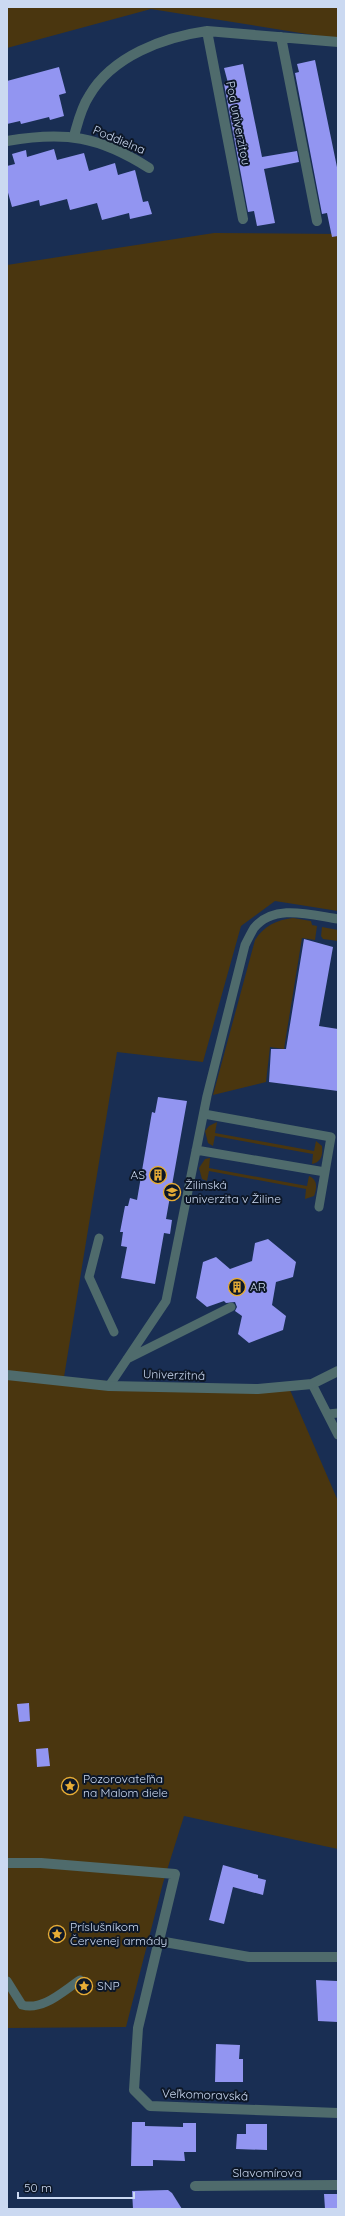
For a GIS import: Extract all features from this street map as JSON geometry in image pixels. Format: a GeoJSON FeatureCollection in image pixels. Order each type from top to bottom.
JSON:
{"type":"FeatureCollection","features":[{"type":"Feature","properties":{"kind":"street"},"geometry":{"type":"LineString","coordinates":[[74,136],[79,116],[89,96],[100,80],[117,66],[160,43],[188,34],[207,31],[338,42]]}},
{"type":"Feature","properties":{"kind":"street","name":"Pod univerzitou"},"geometry":{"type":"LineString","coordinates":[[207,31],[243,219]]}},
{"type":"Feature","properties":{"kind":"street"},"geometry":{"type":"LineString","coordinates":[[281,37],[317,221]]}},
{"type":"Feature","properties":{"kind":"street","name":"Poddielna"},"geometry":{"type":"LineString","coordinates":[[7,141],[38,136],[74,136],[104,145],[129,156],[149,168]]}},
{"type":"Feature","properties":{"kind":"street","name":"Univerzitná"},"geometry":{"type":"LineString","coordinates":[[7,1375],[109,1386],[258,1389],[312,1384],[338,1371]]}},
{"type":"Feature","properties":{"kind":"street","name":"Veľkomoravská"},"geometry":{"type":"LineString","coordinates":[[7,1864],[41,1863],[175,1874],[138,2028],[134,2090],[150,2106],[338,2113]]}},
{"type":"Feature","properties":{"kind":"street"},"geometry":{"type":"LineString","coordinates":[[159,1941],[249,1957],[338,1957]]}},
{"type":"Feature","properties":{"kind":"street","name":"Slavomírova"},"geometry":{"type":"LineString","coordinates":[[195,2186],[338,2185]]}},
{"type":"Feature","properties":{"kind":"lane"},"geometry":{"type":"LineString","coordinates":[[109,1386],[166,1301],[196,1150],[245,945],[255,927],[272,915],[293,912],[338,919]]}},
{"type":"Feature","properties":{"kind":"lane"},"geometry":{"type":"LineString","coordinates":[[204,1114],[331,1137],[319,1207]]}},
{"type":"Feature","properties":{"kind":"lane"},"geometry":{"type":"LineString","coordinates":[[196,1150],[325,1172]]}},
{"type":"Feature","properties":{"kind":"lane"},"geometry":{"type":"LineString","coordinates":[[99,1238],[88,1277],[114,1332]]}},
{"type":"Feature","properties":{"kind":"lane"},"geometry":{"type":"LineString","coordinates":[[126,1360],[231,1307]]}},
{"type":"Feature","properties":{"kind":"lane"},"geometry":{"type":"LineString","coordinates":[[312,1384],[338,1435]]}},
{"type":"Feature","properties":{"kind":"lane"},"geometry":{"type":"LineString","coordinates":[[328,1414],[338,1413]]}},
{"type":"Feature","properties":{"kind":"lane"},"geometry":{"type":"LineString","coordinates":[[7,1981],[22,2006],[32,2008],[45,2003],[80,1980]]}},
{"type":"Feature","properties":{"kind":"shaded area"},"geometry":{"type":"Polygon","coordinates":[[[7,7],[338,7],[338,39],[151,9],[7,48],[7,7]]]}},
{"type":"Feature","properties":{"kind":"shaded area"},"geometry":{"type":"Polygon","coordinates":[[[214,233],[338,234],[338,911],[275,901],[241,926],[203,1062],[117,1052],[64,1377],[190,1389],[290,1390],[338,1501],[338,1849],[184,1816],[163,1883],[126,2027],[7,2028],[7,265],[214,233]]]}},
{"type":"Feature","properties":{"kind":"shaded area"},"geometry":{"type":"Polygon","coordinates":[[[293,918],[311,921],[312,925],[317,926],[315,940],[302,938],[284,1049],[270,1047],[266,1082],[213,1095],[255,940],[266,927],[271,924],[281,920],[293,918]]]}},
{"type":"Feature","properties":{"kind":"shaded area"},"geometry":{"type":"Polygon","coordinates":[[[322,927],[338,930],[338,941],[323,939],[321,936],[322,927]]]}},
{"type":"Feature","properties":{"kind":"shaded area"},"geometry":{"type":"Polygon","coordinates":[[[217,1122],[215,1133],[314,1151],[316,1141],[322,1146],[322,1156],[318,1162],[312,1164],[313,1154],[215,1136],[213,1146],[208,1143],[205,1131],[209,1126],[217,1122]]]}},
{"type":"Feature","properties":{"kind":"shaded area"},"geometry":{"type":"Polygon","coordinates":[[[210,1158],[209,1168],[307,1186],[309,1176],[316,1184],[314,1196],[305,1199],[306,1189],[209,1171],[207,1181],[202,1179],[199,1168],[205,1159],[210,1158]]]}},
{"type":"Feature","properties":{"kind":"building"},"geometry":{"type":"Polygon","coordinates":[[[315,60],[338,172],[338,236],[332,237],[327,213],[322,214],[295,73],[299,72],[297,64],[315,60]]]}},
{"type":"Feature","properties":{"kind":"building"},"geometry":{"type":"Polygon","coordinates":[[[243,64],[262,157],[297,151],[299,162],[264,169],[275,223],[257,226],[254,211],[248,212],[224,84],[228,83],[224,68],[243,64]]]}},
{"type":"Feature","properties":{"kind":"building"},"geometry":{"type":"Polygon","coordinates":[[[59,67],[66,93],[59,95],[64,116],[50,120],[49,117],[21,124],[20,121],[7,124],[7,81],[59,67]]]}},
{"type":"Feature","properties":{"kind":"building"},"geometry":{"type":"Polygon","coordinates":[[[54,149],[57,160],[84,153],[89,171],[115,163],[118,175],[135,170],[143,202],[148,201],[152,214],[130,219],[129,213],[102,220],[97,203],[70,210],[67,199],[40,206],[39,200],[12,207],[7,189],[7,166],[15,164],[12,154],[26,150],[27,157],[54,149]]]}},
{"type":"Feature","properties":{"kind":"building"},"geometry":{"type":"Polygon","coordinates":[[[304,939],[333,947],[319,1026],[338,1029],[338,1091],[269,1082],[271,1049],[286,1049],[304,939]]]}},
{"type":"Feature","properties":{"kind":"building","name":"AS"},"geometry":{"type":"Polygon","coordinates":[[[158,1097],[187,1101],[166,1219],[172,1220],[170,1234],[164,1233],[155,1284],[121,1278],[127,1247],[121,1246],[123,1232],[120,1232],[125,1206],[128,1206],[130,1198],[137,1200],[152,1112],[155,1113],[158,1097]]]}},
{"type":"Feature","properties":{"kind":"building","name":"AR"},"geometry":{"type":"Polygon","coordinates":[[[268,1239],[296,1262],[293,1277],[276,1282],[272,1305],[286,1316],[283,1330],[249,1343],[238,1334],[242,1316],[235,1311],[237,1307],[235,1302],[226,1303],[224,1301],[207,1307],[196,1298],[203,1262],[216,1257],[230,1269],[252,1261],[255,1243],[268,1239]]]}},
{"type":"Feature","properties":{"kind":"building"},"geometry":{"type":"Polygon","coordinates":[[[29,1703],[30,1721],[19,1722],[17,1704],[29,1703]]]}},
{"type":"Feature","properties":{"kind":"building"},"geometry":{"type":"Polygon","coordinates":[[[48,1748],[50,1766],[37,1767],[36,1749],[48,1748]]]}},
{"type":"Feature","properties":{"kind":"building"},"geometry":{"type":"Polygon","coordinates":[[[223,1865],[258,1875],[258,1878],[266,1880],[263,1895],[233,1887],[224,1924],[209,1920],[223,1865]]]}},
{"type":"Feature","properties":{"kind":"building"},"geometry":{"type":"Polygon","coordinates":[[[316,1980],[337,1981],[338,2022],[318,2021],[316,1980]]]}},
{"type":"Feature","properties":{"kind":"building"},"geometry":{"type":"Polygon","coordinates":[[[216,2044],[240,2045],[239,2059],[243,2059],[243,2082],[215,2082],[216,2044]]]}},
{"type":"Feature","properties":{"kind":"building"},"geometry":{"type":"Polygon","coordinates":[[[132,2122],[145,2122],[145,2126],[183,2127],[183,2123],[196,2123],[196,2152],[184,2152],[185,2161],[153,2160],[153,2166],[131,2166],[132,2122]]]}},
{"type":"Feature","properties":{"kind":"building"},"geometry":{"type":"Polygon","coordinates":[[[246,2124],[267,2124],[267,2150],[236,2149],[237,2134],[246,2134],[246,2124]]]}},
{"type":"Feature","properties":{"kind":"building"},"geometry":{"type":"Polygon","coordinates":[[[168,2190],[172,2193],[182,2209],[133,2209],[132,2191],[168,2190]]]}},
{"type":"Feature","properties":{"kind":"building"},"geometry":{"type":"Polygon","coordinates":[[[324,2194],[338,2194],[338,2209],[325,2209],[324,2194]]]}},
{"type":"Feature","properties":{"kind":"place","name":"AS"},"geometry":{"type":"Point","coordinates":[158,1175]}},
{"type":"Feature","properties":{"kind":"place","name":"Žilinská univerzita v Žiline"},"geometry":{"type":"Point","coordinates":[172,1192]}},
{"type":"Feature","properties":{"kind":"place","name":"AR"},"geometry":{"type":"Point","coordinates":[237,1287]}},
{"type":"Feature","properties":{"kind":"place","name":"Pozorovateľňa na Malom diele"},"geometry":{"type":"Point","coordinates":[70,1786]}},
{"type":"Feature","properties":{"kind":"place","name":"Príslušníkom Červenej armády"},"geometry":{"type":"Point","coordinates":[57,1934]}},
{"type":"Feature","properties":{"kind":"place","name":"SNP"},"geometry":{"type":"Point","coordinates":[84,1986]}}]}
